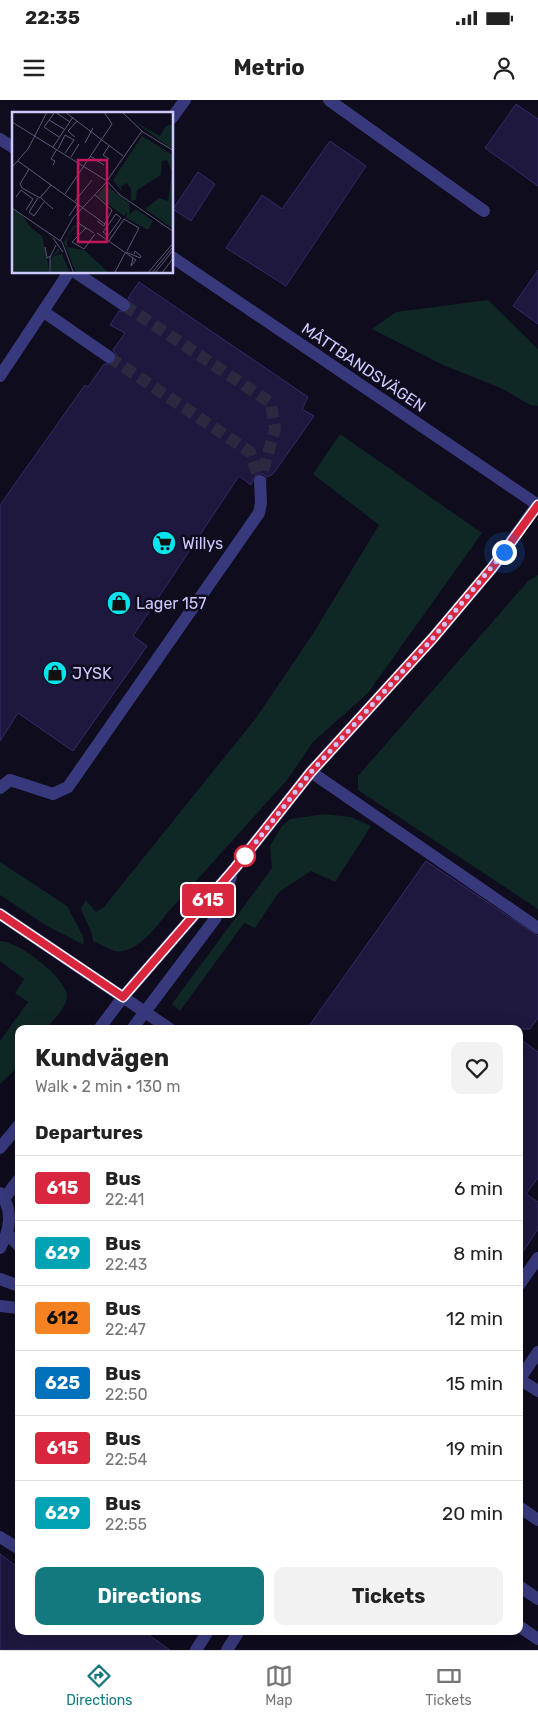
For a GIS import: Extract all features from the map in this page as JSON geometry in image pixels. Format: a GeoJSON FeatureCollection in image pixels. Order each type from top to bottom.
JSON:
{"type":"FeatureCollection","features":[{"type":"Feature","properties":{"kind":"street"},"geometry":{"type":"LineString","coordinates":[[174,115],[185,100]]}},
{"type":"Feature","properties":{"kind":"street"},"geometry":{"type":"LineString","coordinates":[[329,100],[484,211]]}},
{"type":"Feature","properties":{"kind":"street"},"geometry":{"type":"LineString","coordinates":[[0,139],[12,147]]}},
{"type":"Feature","properties":{"kind":"street","name":"MÅTTBANDSVÄGEN"},"geometry":{"type":"LineString","coordinates":[[174,258],[538,504]]}},
{"type":"Feature","properties":{"kind":"street"},"geometry":{"type":"LineString","coordinates":[[0,376],[68,274]]}},
{"type":"Feature","properties":{"kind":"street"},"geometry":{"type":"LineString","coordinates":[[78,274],[124,305]]}},
{"type":"Feature","properties":{"kind":"street"},"geometry":{"type":"LineString","coordinates":[[44,312],[109,357]]}},
{"type":"Feature","properties":{"kind":"street"},"geometry":{"type":"LineString","coordinates":[[0,788],[10,780],[53,794],[68,787],[259,513],[262,503],[260,480]]}},
{"type":"Feature","properties":{"kind":"street"},"geometry":{"type":"LineString","coordinates":[[102,1025],[123,997],[235,868],[311,772],[433,638],[492,568],[538,504]]}},
{"type":"Feature","properties":{"kind":"street"},"geometry":{"type":"LineString","coordinates":[[311,772],[538,928]]}},
{"type":"Feature","properties":{"kind":"street"},"geometry":{"type":"LineString","coordinates":[[135,1025],[214,919],[235,868]]}},
{"type":"Feature","properties":{"kind":"street"},"geometry":{"type":"LineString","coordinates":[[0,914],[164,1025]]}},
{"type":"Feature","properties":{"kind":"street"},"geometry":{"type":"LineString","coordinates":[[0,1148],[15,1130]]}},
{"type":"Feature","properties":{"kind":"street"},"geometry":{"type":"LineString","coordinates":[[0,1248],[8,1234],[9,1216],[2,1196],[15,1183]]}},
{"type":"Feature","properties":{"kind":"street"},"geometry":{"type":"LineString","coordinates":[[8,1234],[15,1242]]}},
{"type":"Feature","properties":{"kind":"street"},"geometry":{"type":"LineString","coordinates":[[523,1279],[538,1258]]}},
{"type":"Feature","properties":{"kind":"street"},"geometry":{"type":"LineString","coordinates":[[0,1279],[15,1285]]}},
{"type":"Feature","properties":{"kind":"street"},"geometry":{"type":"LineString","coordinates":[[0,1306],[15,1308]]}},
{"type":"Feature","properties":{"kind":"street"},"geometry":{"type":"LineString","coordinates":[[523,1373],[538,1352]]}},
{"type":"Feature","properties":{"kind":"street"},"geometry":{"type":"LineString","coordinates":[[523,1382],[538,1391]]}},
{"type":"Feature","properties":{"kind":"street"},"geometry":{"type":"LineString","coordinates":[[523,1510],[538,1520]]}},
{"type":"Feature","properties":{"kind":"street"},"geometry":{"type":"LineString","coordinates":[[0,1537],[15,1546]]}},
{"type":"Feature","properties":{"kind":"street"},"geometry":{"type":"LineString","coordinates":[[523,1589],[538,1599]]}},
{"type":"Feature","properties":{"kind":"street"},"geometry":{"type":"LineString","coordinates":[[523,1629],[538,1639]]}},
{"type":"Feature","properties":{"kind":"street"},"geometry":{"type":"LineString","coordinates":[[196,1650],[205,1635]]}},
{"type":"Feature","properties":{"kind":"street"},"geometry":{"type":"LineString","coordinates":[[227,1650],[236,1635]]}},
{"type":"Feature","properties":{"kind":"green space"},"geometry":{"type":"Polygon","coordinates":[[[488,300],[538,349],[538,406],[530,405],[503,389],[443,365],[372,329],[396,312],[488,300]]]}},
{"type":"Feature","properties":{"kind":"green space"},"geometry":{"type":"Polygon","coordinates":[[[340,434],[482,533],[368,693],[313,742],[287,780],[145,938],[131,949],[115,951],[110,949],[93,941],[81,908],[86,900],[96,912],[103,908],[256,718],[314,632],[379,525],[313,474],[340,434]]]}},
{"type":"Feature","properties":{"kind":"green space"},"geometry":{"type":"Polygon","coordinates":[[[538,575],[538,909],[358,790],[358,776],[528,581],[538,575]]]}},
{"type":"Feature","properties":{"kind":"green space"},"geometry":{"type":"Polygon","coordinates":[[[325,814],[351,817],[371,826],[335,882],[311,871],[279,892],[255,928],[244,923],[180,1011],[172,1004],[272,868],[270,846],[282,826],[290,819],[325,814]]]}},
{"type":"Feature","properties":{"kind":"green space"},"geometry":{"type":"Polygon","coordinates":[[[0,862],[67,906],[83,936],[84,945],[47,926],[0,895],[0,862]]]}},
{"type":"Feature","properties":{"kind":"green space"},"geometry":{"type":"Polygon","coordinates":[[[0,941],[18,947],[40,961],[59,979],[65,988],[67,996],[62,1009],[49,1025],[15,1025],[15,1070],[0,1084],[0,1041],[28,1002],[15,993],[24,979],[0,961],[0,941]]]}},
{"type":"Feature","properties":{"kind":"building"},"geometry":{"type":"Polygon","coordinates":[[[516,104],[538,119],[538,186],[485,148],[516,104]]]}},
{"type":"Feature","properties":{"kind":"building"},"geometry":{"type":"Polygon","coordinates":[[[330,141],[366,166],[286,286],[226,248],[262,195],[282,209],[330,141]]]}},
{"type":"Feature","properties":{"kind":"building"},"geometry":{"type":"Polygon","coordinates":[[[198,172],[215,184],[191,221],[174,210],[198,172]]]}},
{"type":"Feature","properties":{"kind":"building"},"geometry":{"type":"Polygon","coordinates":[[[538,270],[538,324],[513,306],[538,270]]]}},
{"type":"Feature","properties":{"kind":"building"},"geometry":{"type":"Polygon","coordinates":[[[139,282],[308,397],[302,409],[314,416],[273,474],[267,477],[263,474],[256,474],[251,485],[239,476],[133,636],[147,646],[73,751],[18,713],[0,741],[0,505],[85,385],[88,387],[104,364],[112,364],[116,361],[116,354],[113,350],[125,333],[110,325],[119,311],[127,312],[131,309],[131,302],[128,298],[139,282]]]}},
{"type":"Feature","properties":{"kind":"building"},"geometry":{"type":"Polygon","coordinates":[[[426,861],[538,936],[538,1018],[530,1029],[523,1029],[523,1025],[310,1025],[426,861]]]}},
{"type":"Feature","properties":{"kind":"building"},"geometry":{"type":"Polygon","coordinates":[[[523,1041],[538,1052],[538,1178],[526,1194],[538,1202],[538,1229],[523,1252],[523,1041]]]}},
{"type":"Feature","properties":{"kind":"building"},"geometry":{"type":"Polygon","coordinates":[[[0,1554],[15,1565],[15,1635],[149,1635],[170,1650],[0,1650],[0,1554]]]}},
{"type":"Feature","properties":{"kind":"tunnel"},"geometry":{"type":"LineString","coordinates":[[124,305],[271,403],[275,429],[260,481]]}},
{"type":"Feature","properties":{"kind":"tunnel"},"geometry":{"type":"LineString","coordinates":[[109,357],[250,452],[260,481]]}},
{"type":"Feature","properties":{"kind":"bus line","name":"615"},"geometry":{"type":"LineString","coordinates":[[0,914],[123,997],[235,868],[311,772],[433,638],[492,568],[538,505]]}},
{"type":"Feature","properties":{"kind":"place","name":"Willys"},"geometry":{"type":"Point","coordinates":[164,543]}},
{"type":"Feature","properties":{"kind":"place","name":"Lager 157"},"geometry":{"type":"Point","coordinates":[119,603]}},
{"type":"Feature","properties":{"kind":"place","name":"JYSK"},"geometry":{"type":"Point","coordinates":[55,673]}},
{"type":"Feature","properties":{"kind":"route"},"geometry":{"type":"LineString","coordinates":[[245,856],[311,772],[433,638],[504,552]]}}]}
